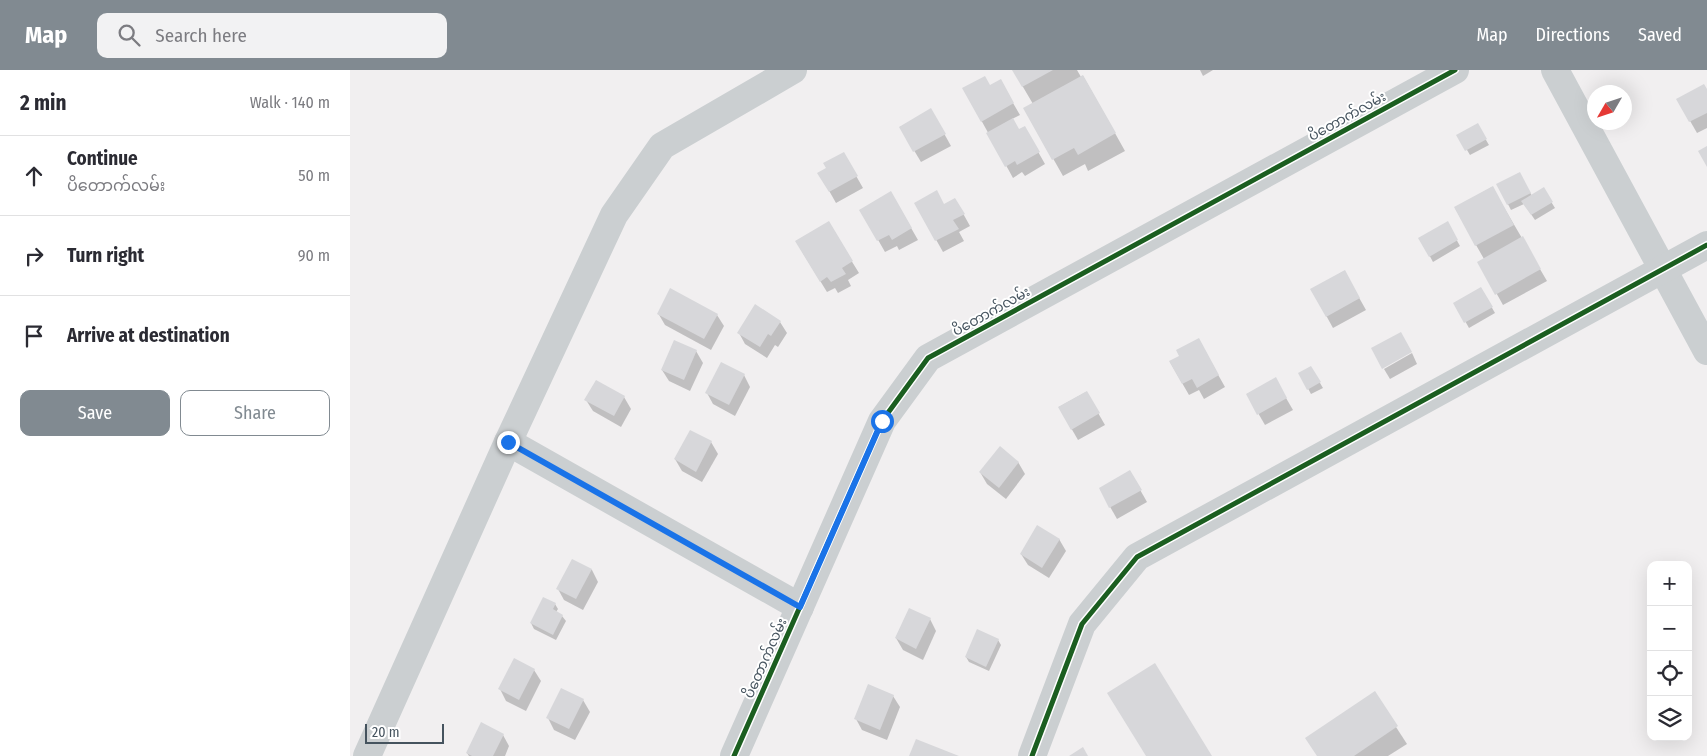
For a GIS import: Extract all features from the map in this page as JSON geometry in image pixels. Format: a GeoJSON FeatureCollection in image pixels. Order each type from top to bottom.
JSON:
{"type":"FeatureCollection","features":[{"type":"Feature","properties":{"kind":"street"},"geometry":{"type":"LineString","coordinates":[[367,756],[508,442],[614,215],[662,146],[793,70]]}},
{"type":"Feature","properties":{"kind":"street","name":"ပိတောက်လမ်း"},"geometry":{"type":"LineString","coordinates":[[734,756],[882,421],[928,358],[1455,70]]}},
{"type":"Feature","properties":{"kind":"street"},"geometry":{"type":"LineString","coordinates":[[1555,70],[1707,351]]}},
{"type":"Feature","properties":{"kind":"street"},"geometry":{"type":"LineString","coordinates":[[1032,756],[1082,624],[1136,557],[1707,245]]}},
{"type":"Feature","properties":{"kind":"street"},"geometry":{"type":"LineString","coordinates":[[508,442],[800,607]]}},
{"type":"Feature","properties":{"kind":"building"},"geometry":{"type":"Polygon","coordinates":[[[1012,70],[1053,70],[1022,87],[1012,70]]]}},
{"type":"Feature","properties":{"kind":"building"},"geometry":{"type":"Polygon","coordinates":[[[1083,75],[1116,133],[1078,155],[1074,148],[1052,160],[1023,108],[1083,75]]]}},
{"type":"Feature","properties":{"kind":"building"},"geometry":{"type":"Polygon","coordinates":[[[985,76],[990,85],[1001,79],[1014,103],[981,122],[962,88],[985,76]]]}},
{"type":"Feature","properties":{"kind":"building"},"geometry":{"type":"Polygon","coordinates":[[[1704,84],[1707,89],[1707,113],[1689,122],[1676,99],[1704,84]]]}},
{"type":"Feature","properties":{"kind":"building"},"geometry":{"type":"Polygon","coordinates":[[[931,108],[946,134],[913,152],[899,127],[931,108]]]}},
{"type":"Feature","properties":{"kind":"building"},"geometry":{"type":"Polygon","coordinates":[[[1013,118],[1019,129],[1025,126],[1040,152],[1017,165],[1015,161],[1005,167],[986,133],[1013,118]]]}},
{"type":"Feature","properties":{"kind":"building"},"geometry":{"type":"Polygon","coordinates":[[[1478,123],[1487,139],[1465,151],[1456,135],[1478,123]]]}},
{"type":"Feature","properties":{"kind":"building"},"geometry":{"type":"Polygon","coordinates":[[[1707,146],[1707,167],[1698,151],[1707,146]]]}},
{"type":"Feature","properties":{"kind":"building"},"geometry":{"type":"Polygon","coordinates":[[[844,152],[858,176],[829,192],[817,173],[826,168],[823,163],[844,152]]]}},
{"type":"Feature","properties":{"kind":"building"},"geometry":{"type":"Polygon","coordinates":[[[1520,172],[1531,193],[1507,205],[1496,184],[1520,172]]]}},
{"type":"Feature","properties":{"kind":"building"},"geometry":{"type":"Polygon","coordinates":[[[1493,186],[1514,225],[1475,246],[1454,207],[1493,186]]]}},
{"type":"Feature","properties":{"kind":"building"},"geometry":{"type":"Polygon","coordinates":[[[1544,187],[1553,202],[1531,215],[1521,201],[1544,187]]]}},
{"type":"Feature","properties":{"kind":"building"},"geometry":{"type":"Polygon","coordinates":[[[937,190],[944,204],[955,198],[965,214],[953,220],[959,229],[935,241],[914,203],[937,190]]]}},
{"type":"Feature","properties":{"kind":"building"},"geometry":{"type":"Polygon","coordinates":[[[891,191],[912,228],[892,240],[889,235],[877,241],[859,210],[891,191]]]}},
{"type":"Feature","properties":{"kind":"building"},"geometry":{"type":"Polygon","coordinates":[[[829,221],[853,261],[842,268],[846,274],[831,282],[827,277],[820,282],[795,241],[829,221]]]}},
{"type":"Feature","properties":{"kind":"building"},"geometry":{"type":"Polygon","coordinates":[[[1448,221],[1458,240],[1429,257],[1418,238],[1448,221]]]}},
{"type":"Feature","properties":{"kind":"building"},"geometry":{"type":"Polygon","coordinates":[[[1523,236],[1541,269],[1495,295],[1477,262],[1523,236]]]}},
{"type":"Feature","properties":{"kind":"building"},"geometry":{"type":"Polygon","coordinates":[[[1345,270],[1360,298],[1326,317],[1310,289],[1345,270]]]}},
{"type":"Feature","properties":{"kind":"building"},"geometry":{"type":"Polygon","coordinates":[[[1481,287],[1493,307],[1464,323],[1453,303],[1481,287]]]}},
{"type":"Feature","properties":{"kind":"building"},"geometry":{"type":"Polygon","coordinates":[[[670,288],[718,314],[704,339],[657,314],[670,288]]]}},
{"type":"Feature","properties":{"kind":"building"},"geometry":{"type":"Polygon","coordinates":[[[755,304],[781,321],[771,336],[768,334],[760,347],[737,333],[755,304]]]}},
{"type":"Feature","properties":{"kind":"building"},"geometry":{"type":"Polygon","coordinates":[[[1401,332],[1412,352],[1382,369],[1371,348],[1401,332]]]}},
{"type":"Feature","properties":{"kind":"building"},"geometry":{"type":"Polygon","coordinates":[[[1199,338],[1219,375],[1197,388],[1192,379],[1182,384],[1169,361],[1179,356],[1176,350],[1199,338]]]}},
{"type":"Feature","properties":{"kind":"building"},"geometry":{"type":"Polygon","coordinates":[[[674,340],[697,350],[684,380],[661,370],[674,340]]]}},
{"type":"Feature","properties":{"kind":"building"},"geometry":{"type":"Polygon","coordinates":[[[721,362],[745,374],[729,405],[705,393],[721,362]]]}},
{"type":"Feature","properties":{"kind":"building"},"geometry":{"type":"Polygon","coordinates":[[[1311,366],[1321,382],[1307,390],[1298,373],[1311,366]]]}},
{"type":"Feature","properties":{"kind":"building"},"geometry":{"type":"Polygon","coordinates":[[[1276,377],[1287,398],[1257,415],[1246,394],[1276,377]]]}},
{"type":"Feature","properties":{"kind":"building"},"geometry":{"type":"Polygon","coordinates":[[[596,380],[625,396],[614,416],[584,400],[596,380]]]}},
{"type":"Feature","properties":{"kind":"building"},"geometry":{"type":"Polygon","coordinates":[[[1087,391],[1100,413],[1071,430],[1058,407],[1087,391]]]}},
{"type":"Feature","properties":{"kind":"building"},"geometry":{"type":"Polygon","coordinates":[[[690,430],[712,441],[696,472],[674,459],[690,430]]]}},
{"type":"Feature","properties":{"kind":"building"},"geometry":{"type":"Polygon","coordinates":[[[1000,446],[1019,462],[999,488],[979,472],[1000,446]]]}},
{"type":"Feature","properties":{"kind":"building"},"geometry":{"type":"Polygon","coordinates":[[[1130,470],[1142,490],[1109,508],[1099,488],[1130,470]]]}},
{"type":"Feature","properties":{"kind":"building"},"geometry":{"type":"Polygon","coordinates":[[[1037,525],[1060,539],[1042,568],[1020,554],[1037,525]]]}},
{"type":"Feature","properties":{"kind":"building"},"geometry":{"type":"Polygon","coordinates":[[[572,559],[592,569],[576,599],[556,589],[572,559]]]}},
{"type":"Feature","properties":{"kind":"building"},"geometry":{"type":"Polygon","coordinates":[[[543,597],[556,603],[553,609],[563,615],[553,635],[530,623],[543,597]]]}},
{"type":"Feature","properties":{"kind":"building"},"geometry":{"type":"Polygon","coordinates":[[[909,608],[931,618],[916,649],[895,638],[909,608]]]}},
{"type":"Feature","properties":{"kind":"building"},"geometry":{"type":"Polygon","coordinates":[[[977,629],[999,639],[986,667],[965,657],[977,629]]]}},
{"type":"Feature","properties":{"kind":"building"},"geometry":{"type":"Polygon","coordinates":[[[514,658],[535,669],[519,700],[498,689],[514,658]]]}},
{"type":"Feature","properties":{"kind":"building"},"geometry":{"type":"Polygon","coordinates":[[[1155,663],[1212,756],[1146,756],[1107,693],[1155,663]]]}},
{"type":"Feature","properties":{"kind":"building"},"geometry":{"type":"Polygon","coordinates":[[[868,684],[894,695],[880,730],[854,719],[868,684]]]}},
{"type":"Feature","properties":{"kind":"building"},"geometry":{"type":"Polygon","coordinates":[[[561,688],[584,699],[569,729],[546,718],[561,688]]]}},
{"type":"Feature","properties":{"kind":"building"},"geometry":{"type":"Polygon","coordinates":[[[1375,691],[1398,726],[1354,756],[1317,756],[1305,738],[1375,691]]]}},
{"type":"Feature","properties":{"kind":"building"},"geometry":{"type":"Polygon","coordinates":[[[481,722],[504,734],[493,756],[472,756],[466,753],[481,722]]]}},
{"type":"Feature","properties":{"kind":"building"},"geometry":{"type":"Polygon","coordinates":[[[916,739],[959,756],[909,756],[916,739]]]}},
{"type":"Feature","properties":{"kind":"building"},"geometry":{"type":"Polygon","coordinates":[[[1083,747],[1088,756],[1069,756],[1083,747]]]}},
{"type":"Feature","properties":{"kind":"cycle path"},"geometry":{"type":"LineString","coordinates":[[734,756],[882,421],[928,358],[1455,70]]}},
{"type":"Feature","properties":{"kind":"cycle path"},"geometry":{"type":"LineString","coordinates":[[1032,756],[1082,624],[1137,557],[1707,245]]}},
{"type":"Feature","properties":{"kind":"route"},"geometry":{"type":"LineString","coordinates":[[508,442],[800,607],[882,421]]}}]}
